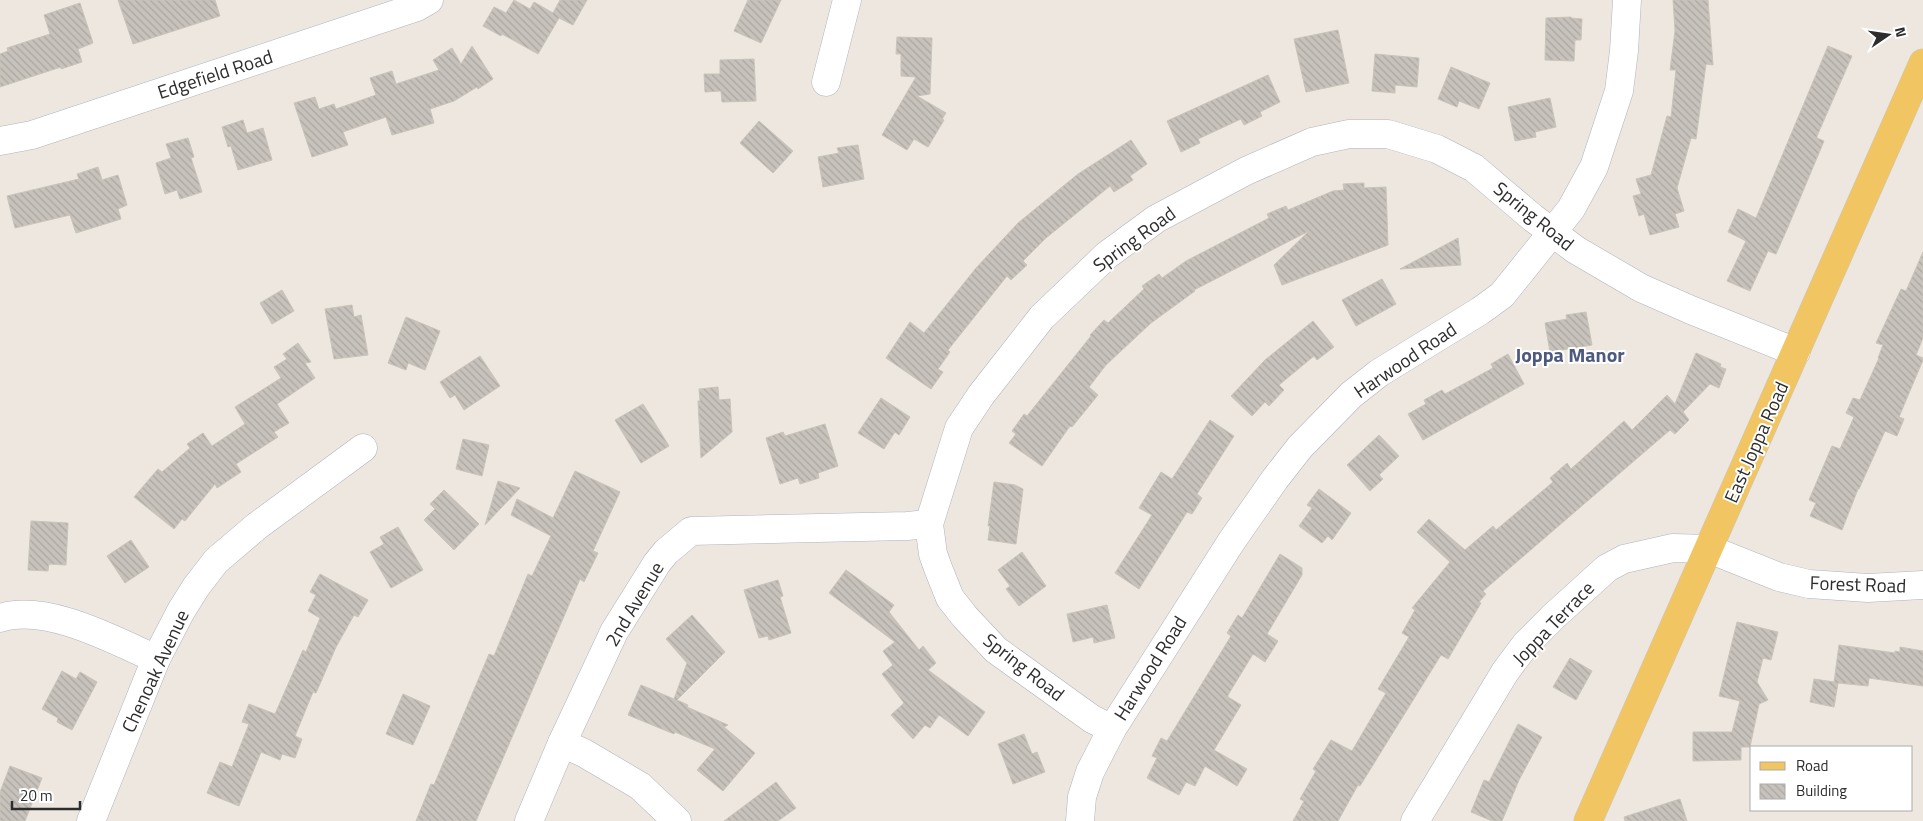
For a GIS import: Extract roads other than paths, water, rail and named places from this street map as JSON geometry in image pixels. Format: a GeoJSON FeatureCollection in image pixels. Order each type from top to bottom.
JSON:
{"type":"FeatureCollection","features":[{"type":"Feature","properties":{"kind":"main road","name":"East Joppa Road"},"geometry":{"type":"LineString","coordinates":[[1588,821],[1923,62]]}},
{"type":"Feature","properties":{"kind":"street","name":"Edgefield Road"},"geometry":{"type":"LineString","coordinates":[[0,141],[32,135],[417,7],[429,0]]}},
{"type":"Feature","properties":{"kind":"street"},"geometry":{"type":"LineString","coordinates":[[826,82],[846,0]]}},
{"type":"Feature","properties":{"kind":"street","name":"Harwood Road"},"geometry":{"type":"LineString","coordinates":[[1112,729],[1231,542],[1300,447],[1351,395],[1379,372],[1480,311],[1502,295],[1571,209],[1594,167],[1619,91],[1627,0]]}},
{"type":"Feature","properties":{"kind":"street","name":"Spring Road"},"geometry":{"type":"LineString","coordinates":[[1112,729],[1092,719],[996,650],[965,617],[950,598],[938,568],[933,554],[929,524],[959,428],[981,395],[1042,316],[1107,255],[1156,219],[1246,171],[1312,142],[1349,134],[1388,134],[1437,149],[1474,168],[1552,233],[1576,250],[1640,288],[1796,352]]}},
{"type":"Feature","properties":{"kind":"street","name":"Chenoak Avenue"},"geometry":{"type":"LineString","coordinates":[[91,821],[156,659],[181,611],[216,561],[257,526],[363,448]]}},
{"type":"Feature","properties":{"kind":"street","name":"2nd Avenue"},"geometry":{"type":"LineString","coordinates":[[529,821],[562,743],[614,632],[657,563],[666,552],[691,531],[929,524]]}},
{"type":"Feature","properties":{"kind":"street","name":"Joppa Terrace"},"geometry":{"type":"LineString","coordinates":[[1415,821],[1506,672],[1526,644],[1554,616],[1607,568],[1624,558],[1673,548],[1708,549]]}},
{"type":"Feature","properties":{"kind":"street","name":"Forest Road"},"geometry":{"type":"LineString","coordinates":[[1708,549],[1780,577],[1809,584],[1868,588],[1923,585]]}},
{"type":"Feature","properties":{"kind":"street"},"geometry":{"type":"LineString","coordinates":[[0,618],[35,615],[54,618],[76,624],[156,659]]}},
{"type":"Feature","properties":{"kind":"street"},"geometry":{"type":"LineString","coordinates":[[1080,821],[1082,797],[1090,772],[1112,729]]}},
{"type":"Feature","properties":{"kind":"street"},"geometry":{"type":"LineString","coordinates":[[562,743],[584,753],[640,786],[676,821]]}},
{"type":"Feature","properties":{"kind":"district","name":"Joppa Manor"},"geometry":{"type":"Point","coordinates":[1570,355]}}]}
